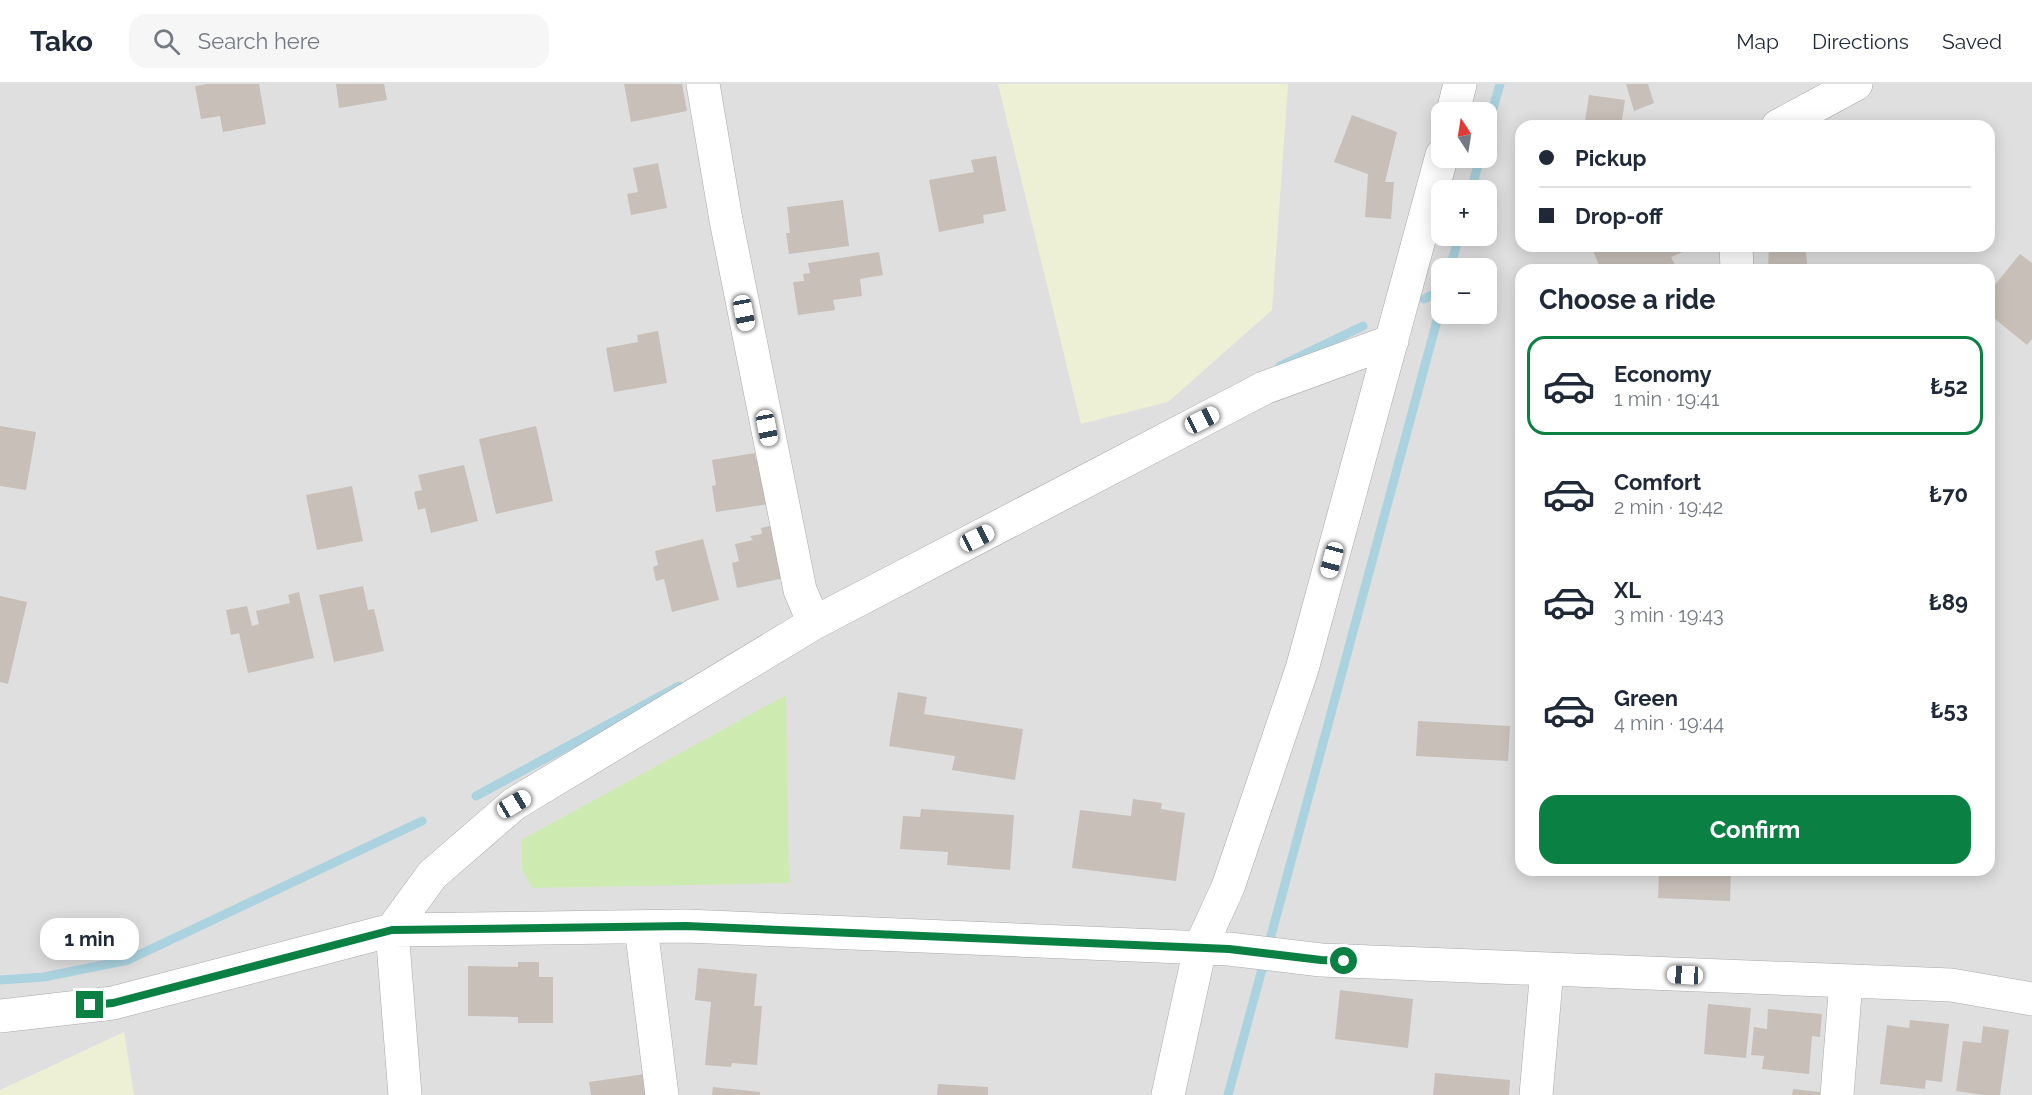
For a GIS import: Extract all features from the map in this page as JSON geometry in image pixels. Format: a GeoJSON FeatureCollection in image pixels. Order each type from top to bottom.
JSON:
{"type":"FeatureCollection","features":[{"type":"Feature","properties":{"kind":"street"},"geometry":{"type":"LineString","coordinates":[[704,84],[726,220],[800,590],[814,623]]}},
{"type":"Feature","properties":{"kind":"street"},"geometry":{"type":"LineString","coordinates":[[1456,102],[1460,84]]}},
{"type":"Feature","properties":{"kind":"street"},"geometry":{"type":"LineString","coordinates":[[1789,120],[1856,84]]}},
{"type":"Feature","properties":{"kind":"street"},"geometry":{"type":"LineString","coordinates":[[1168,1095],[1214,948],[1228,886],[1302,669],[1439,168]]}},
{"type":"Feature","properties":{"kind":"street"},"geometry":{"type":"LineString","coordinates":[[405,1095],[392,930],[432,874],[514,804],[814,623],[1264,388],[1392,341]]}},
{"type":"Feature","properties":{"kind":"street"},"geometry":{"type":"LineString","coordinates":[[641,927],[662,1095]]}},
{"type":"Feature","properties":{"kind":"street"},"geometry":{"type":"LineString","coordinates":[[7,1019],[113,1003],[392,930],[641,927],[710,927],[1214,948],[1321,960],[1951,985],[2032,999]]}},
{"type":"Feature","properties":{"kind":"street"},"geometry":{"type":"LineString","coordinates":[[1536,1095],[1547,969]]}},
{"type":"Feature","properties":{"kind":"street"},"geometry":{"type":"LineString","coordinates":[[1837,1095],[1846,981]]}},
{"type":"Feature","properties":{"kind":"shaded area"},"geometry":{"type":"Polygon","coordinates":[[[0,84],[2032,84],[2032,1095],[0,1095],[0,84]]]}},
{"type":"Feature","properties":{"kind":"green space"},"geometry":{"type":"Polygon","coordinates":[[[998,84],[1288,84],[1272,310],[1168,402],[1081,424],[998,84]]]}},
{"type":"Feature","properties":{"kind":"green space"},"geometry":{"type":"Polygon","coordinates":[[[786,695],[789,883],[532,888],[522,869],[521,840],[786,695]]]}},
{"type":"Feature","properties":{"kind":"green space"},"geometry":{"type":"Polygon","coordinates":[[[124,1032],[134,1095],[0,1095],[0,1090],[124,1032]]]}},
{"type":"Feature","properties":{"kind":"building"},"geometry":{"type":"Polygon","coordinates":[[[259,84],[266,124],[223,132],[220,116],[201,119],[195,86],[259,84]]]}},
{"type":"Feature","properties":{"kind":"building"},"geometry":{"type":"Polygon","coordinates":[[[336,84],[384,84],[387,100],[339,108],[336,84]]]}},
{"type":"Feature","properties":{"kind":"building"},"geometry":{"type":"Polygon","coordinates":[[[624,84],[682,84],[687,111],[631,122],[624,84]]]}},
{"type":"Feature","properties":{"kind":"building"},"geometry":{"type":"Polygon","coordinates":[[[1626,84],[1648,84],[1654,103],[1634,111],[1626,84]]]}},
{"type":"Feature","properties":{"kind":"building"},"geometry":{"type":"Polygon","coordinates":[[[1589,95],[1625,100],[1622,120],[1585,120],[1589,95]]]}},
{"type":"Feature","properties":{"kind":"building"},"geometry":{"type":"Polygon","coordinates":[[[1352,115],[1397,132],[1385,182],[1394,182],[1391,219],[1365,217],[1368,174],[1334,162],[1352,115]]]}},
{"type":"Feature","properties":{"kind":"building"},"geometry":{"type":"Polygon","coordinates":[[[996,156],[1006,211],[983,215],[984,223],[939,232],[929,180],[974,172],[971,160],[996,156]]]}},
{"type":"Feature","properties":{"kind":"building"},"geometry":{"type":"Polygon","coordinates":[[[658,163],[667,208],[631,215],[627,194],[638,192],[633,168],[658,163]]]}},
{"type":"Feature","properties":{"kind":"building"},"geometry":{"type":"Polygon","coordinates":[[[843,200],[849,246],[789,254],[786,233],[790,233],[787,207],[843,200]]]}},
{"type":"Feature","properties":{"kind":"building"},"geometry":{"type":"Polygon","coordinates":[[[879,252],[883,275],[860,279],[862,296],[833,300],[835,310],[798,315],[793,282],[804,281],[803,274],[810,273],[808,263],[879,252]]]}},
{"type":"Feature","properties":{"kind":"building"},"geometry":{"type":"Polygon","coordinates":[[[1594,252],[1683,252],[1671,257],[1674,264],[1598,264],[1594,252]]]}},
{"type":"Feature","properties":{"kind":"building"},"geometry":{"type":"Polygon","coordinates":[[[1769,252],[1806,252],[1807,264],[1768,264],[1769,252]]]}},
{"type":"Feature","properties":{"kind":"building"},"geometry":{"type":"Polygon","coordinates":[[[2020,254],[2032,263],[2032,339],[2027,345],[1995,319],[1995,285],[2020,254]]]}},
{"type":"Feature","properties":{"kind":"building"},"geometry":{"type":"Polygon","coordinates":[[[658,331],[667,383],[614,392],[606,348],[638,342],[637,335],[658,331]]]}},
{"type":"Feature","properties":{"kind":"building"},"geometry":{"type":"Polygon","coordinates":[[[0,426],[36,432],[26,490],[0,486],[0,426]]]}},
{"type":"Feature","properties":{"kind":"building"},"geometry":{"type":"Polygon","coordinates":[[[536,426],[553,501],[496,514],[479,439],[536,426]]]}},
{"type":"Feature","properties":{"kind":"building"},"geometry":{"type":"Polygon","coordinates":[[[755,453],[756,460],[762,460],[769,504],[716,512],[712,486],[716,485],[712,460],[755,453]]]}},
{"type":"Feature","properties":{"kind":"building"},"geometry":{"type":"Polygon","coordinates":[[[464,465],[478,521],[431,533],[425,508],[418,510],[414,492],[422,490],[418,475],[464,465]]]}},
{"type":"Feature","properties":{"kind":"building"},"geometry":{"type":"Polygon","coordinates":[[[352,486],[363,541],[317,550],[306,495],[352,486]]]}},
{"type":"Feature","properties":{"kind":"building"},"geometry":{"type":"Polygon","coordinates":[[[777,524],[789,577],[737,588],[732,563],[739,561],[735,544],[753,540],[750,536],[762,534],[761,528],[777,524]]]}},
{"type":"Feature","properties":{"kind":"building"},"geometry":{"type":"Polygon","coordinates":[[[703,539],[719,600],[672,612],[664,579],[656,581],[653,567],[658,565],[655,551],[703,539]]]}},
{"type":"Feature","properties":{"kind":"building"},"geometry":{"type":"Polygon","coordinates":[[[363,586],[368,610],[374,609],[384,651],[334,662],[319,595],[363,586]]]}},
{"type":"Feature","properties":{"kind":"building"},"geometry":{"type":"Polygon","coordinates":[[[299,592],[314,658],[248,673],[239,633],[231,635],[226,610],[247,606],[252,626],[259,624],[256,611],[290,603],[288,595],[299,592]]]}},
{"type":"Feature","properties":{"kind":"building"},"geometry":{"type":"Polygon","coordinates":[[[0,596],[27,602],[8,684],[0,682],[0,596]]]}},
{"type":"Feature","properties":{"kind":"building"},"geometry":{"type":"Polygon","coordinates":[[[898,692],[927,697],[924,714],[1023,729],[1015,780],[952,770],[955,756],[889,746],[898,692]]]}},
{"type":"Feature","properties":{"kind":"building"},"geometry":{"type":"Polygon","coordinates":[[[1418,721],[1510,726],[1508,761],[1416,756],[1418,721]]]}},
{"type":"Feature","properties":{"kind":"building"},"geometry":{"type":"Polygon","coordinates":[[[1133,799],[1162,803],[1161,809],[1185,813],[1176,881],[1072,868],[1080,810],[1131,816],[1133,799]]]}},
{"type":"Feature","properties":{"kind":"building"},"geometry":{"type":"Polygon","coordinates":[[[921,809],[1014,815],[1010,870],[947,865],[948,852],[900,849],[903,816],[920,817],[921,809]]]}},
{"type":"Feature","properties":{"kind":"building"},"geometry":{"type":"Polygon","coordinates":[[[1659,876],[1731,876],[1730,901],[1658,898],[1659,876]]]}},
{"type":"Feature","properties":{"kind":"building"},"geometry":{"type":"Polygon","coordinates":[[[518,962],[539,962],[539,977],[553,977],[553,1023],[518,1023],[518,1017],[468,1016],[468,966],[518,967],[518,962]]]}},
{"type":"Feature","properties":{"kind":"building"},"geometry":{"type":"Polygon","coordinates":[[[698,968],[757,974],[754,1006],[762,1006],[757,1065],[732,1063],[731,1067],[705,1065],[711,1002],[695,1000],[698,968]]]}},
{"type":"Feature","properties":{"kind":"building"},"geometry":{"type":"Polygon","coordinates":[[[1340,990],[1413,999],[1408,1048],[1335,1039],[1340,990]]]}},
{"type":"Feature","properties":{"kind":"building"},"geometry":{"type":"Polygon","coordinates":[[[1708,1004],[1751,1008],[1746,1058],[1704,1054],[1708,1004]]]}},
{"type":"Feature","properties":{"kind":"building"},"geometry":{"type":"Polygon","coordinates":[[[1768,1009],[1822,1014],[1820,1037],[1812,1036],[1809,1074],[1762,1069],[1764,1056],[1751,1055],[1754,1027],[1767,1029],[1768,1009]]]}},
{"type":"Feature","properties":{"kind":"building"},"geometry":{"type":"Polygon","coordinates":[[[1910,1020],[1949,1024],[1942,1082],[1926,1080],[1925,1089],[1880,1084],[1887,1025],[1909,1028],[1910,1020]]]}},
{"type":"Feature","properties":{"kind":"building"},"geometry":{"type":"Polygon","coordinates":[[[1983,1026],[2009,1030],[2000,1095],[1956,1091],[1963,1041],[1981,1043],[1983,1026]]]}},
{"type":"Feature","properties":{"kind":"building"},"geometry":{"type":"Polygon","coordinates":[[[652,1073],[655,1095],[591,1095],[589,1082],[652,1073]]]}},
{"type":"Feature","properties":{"kind":"building"},"geometry":{"type":"Polygon","coordinates":[[[1435,1073],[1510,1080],[1509,1095],[1433,1095],[1435,1073]]]}},
{"type":"Feature","properties":{"kind":"building"},"geometry":{"type":"Polygon","coordinates":[[[938,1084],[988,1087],[988,1095],[937,1095],[938,1084]]]}},
{"type":"Feature","properties":{"kind":"building"},"geometry":{"type":"Polygon","coordinates":[[[713,1087],[760,1092],[760,1095],[712,1095],[713,1087]]]}},
{"type":"Feature","properties":{"kind":"building"},"geometry":{"type":"Polygon","coordinates":[[[1793,1089],[1820,1092],[1820,1095],[1792,1095],[1793,1089]]]}},
{"type":"Feature","properties":{"kind":"waterway"},"geometry":{"type":"LineString","coordinates":[[1495,102],[1500,84]]}},
{"type":"Feature","properties":{"kind":"waterway"},"geometry":{"type":"LineString","coordinates":[[1474,180],[1477,168]]}},
{"type":"Feature","properties":{"kind":"waterway"},"geometry":{"type":"LineString","coordinates":[[1453,258],[1456,246]]}},
{"type":"Feature","properties":{"kind":"waterway"},"geometry":{"type":"LineString","coordinates":[[1424,299],[1431,296]]}},
{"type":"Feature","properties":{"kind":"waterway"},"geometry":{"type":"LineString","coordinates":[[1228,1095],[1436,324]]}},
{"type":"Feature","properties":{"kind":"waterway"},"geometry":{"type":"LineString","coordinates":[[1280,366],[1363,326]]}},
{"type":"Feature","properties":{"kind":"waterway"},"geometry":{"type":"LineString","coordinates":[[476,796],[679,686]]}},
{"type":"Feature","properties":{"kind":"waterway"},"geometry":{"type":"LineString","coordinates":[[0,980],[44,977],[128,960],[422,821]]}},
{"type":"Feature","properties":{"kind":"route"},"geometry":{"type":"LineString","coordinates":[[90,1005],[113,1003],[392,930],[686,926],[1229,949],[1344,961]]}}]}
